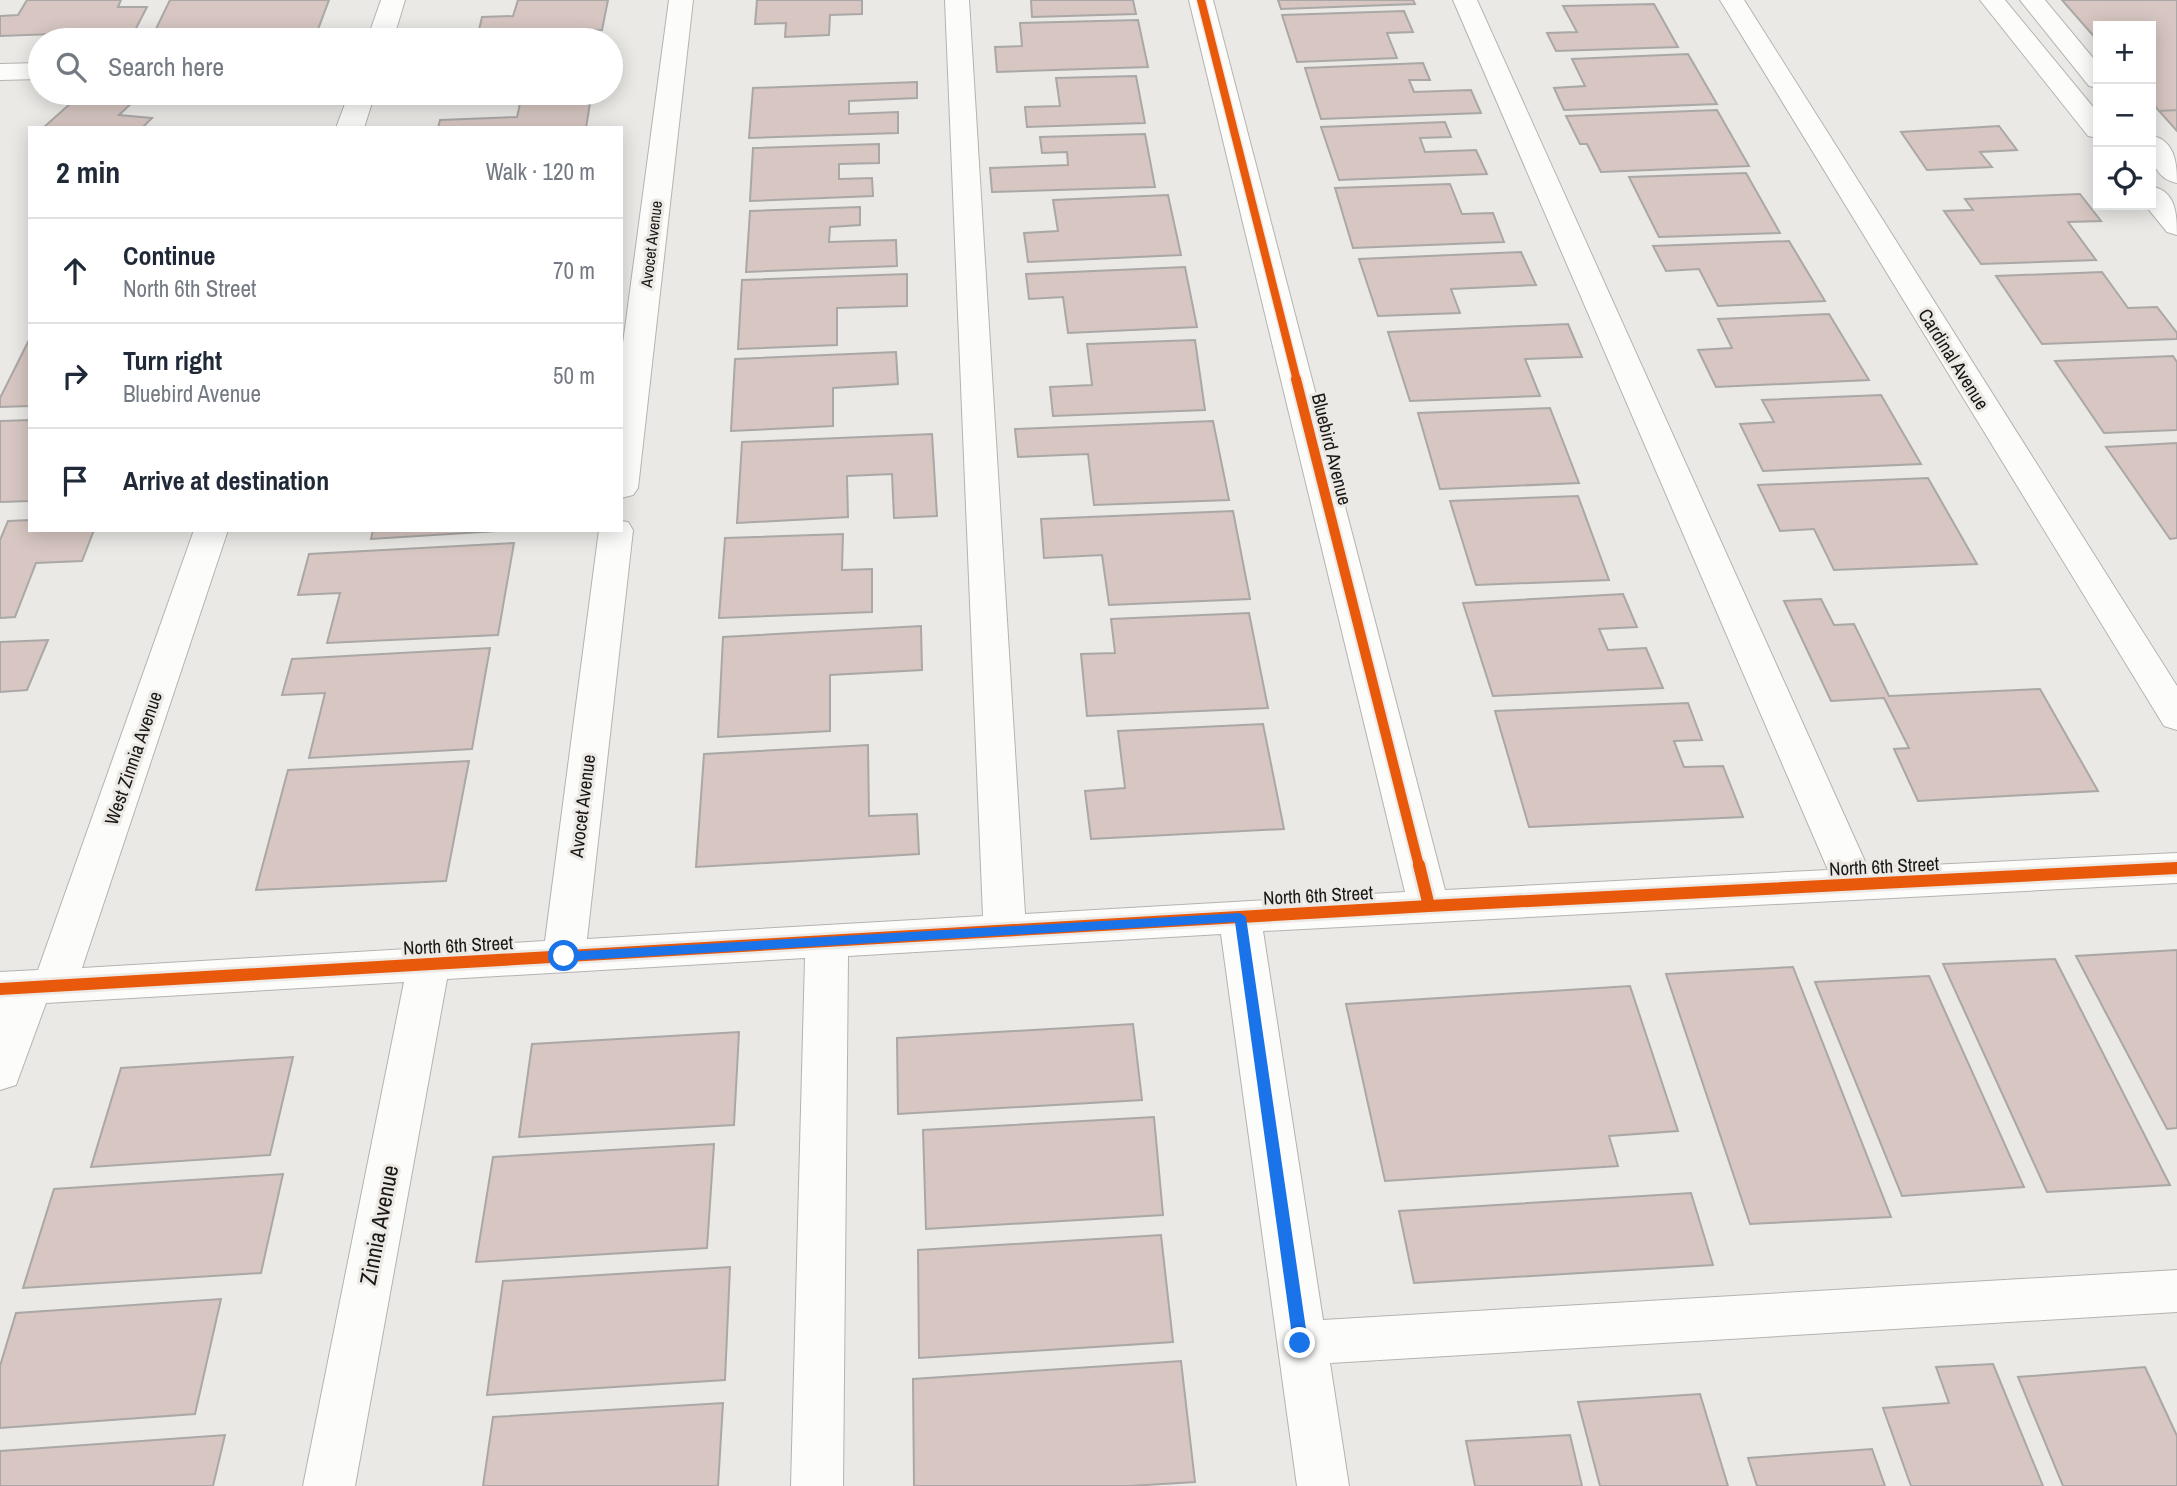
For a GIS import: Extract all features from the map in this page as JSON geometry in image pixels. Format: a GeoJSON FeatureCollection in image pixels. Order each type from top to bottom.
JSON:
{"type":"FeatureCollection","features":[{"type":"Feature","properties":{"kind":"street"},"geometry":{"type":"LineString","coordinates":[[384,28],[393,0]]}},
{"type":"Feature","properties":{"kind":"street","name":"Avocet Avenue"},"geometry":{"type":"LineString","coordinates":[[623,472],[681,0]]}},
{"type":"Feature","properties":{"kind":"street"},"geometry":{"type":"LineString","coordinates":[[957,0],[1005,931]]}},
{"type":"Feature","properties":{"kind":"street","name":"Bluebird Avenue"},"geometry":{"type":"LineString","coordinates":[[1200,0],[1429,906]]}},
{"type":"Feature","properties":{"kind":"street"},"geometry":{"type":"LineString","coordinates":[[1465,0],[1855,886]]}},
{"type":"Feature","properties":{"kind":"street","name":"Cardinal Avenue"},"geometry":{"type":"LineString","coordinates":[[1732,0],[2177,718]]}},
{"type":"Feature","properties":{"kind":"street"},"geometry":{"type":"LineString","coordinates":[[1992,0],[2093,124]]}},
{"type":"Feature","properties":{"kind":"street"},"geometry":{"type":"LineString","coordinates":[[2032,0],[2093,74]]}},
{"type":"Feature","properties":{"kind":"street"},"geometry":{"type":"LineString","coordinates":[[0,72],[28,71]]}},
{"type":"Feature","properties":{"kind":"street"},"geometry":{"type":"LineString","coordinates":[[351,126],[358,105]]}},
{"type":"Feature","properties":{"kind":"street"},"geometry":{"type":"LineString","coordinates":[[2154,147],[2177,175]]}},
{"type":"Feature","properties":{"kind":"street"},"geometry":{"type":"LineString","coordinates":[[2156,200],[2177,226]]}},
{"type":"Feature","properties":{"kind":"street","name":"West Zinnia Avenue"},"geometry":{"type":"LineString","coordinates":[[0,1072],[28,987],[210,532]]}},
{"type":"Feature","properties":{"kind":"street","name":"Avocet Avenue"},"geometry":{"type":"LineString","coordinates":[[564,956],[616,532]]}},
{"type":"Feature","properties":{"kind":"street","name":"North 6th Street"},"geometry":{"type":"LineString","coordinates":[[28,987],[1429,906],[2177,868]]}},
{"type":"Feature","properties":{"kind":"street"},"geometry":{"type":"LineString","coordinates":[[1240,917],[1300,1343],[1323,1486]]}},
{"type":"Feature","properties":{"kind":"street"},"geometry":{"type":"LineString","coordinates":[[817,1486],[827,941]]}},
{"type":"Feature","properties":{"kind":"street","name":"Zinnia Avenue"},"geometry":{"type":"LineString","coordinates":[[329,1486],[429,964]]}},
{"type":"Feature","properties":{"kind":"street"},"geometry":{"type":"LineString","coordinates":[[1300,1343],[2177,1291]]}},
{"type":"Feature","properties":{"kind":"building"},"geometry":{"type":"Polygon","coordinates":[[[27,0],[121,0],[118,7],[147,7],[136,28],[28,28],[28,35],[0,36],[0,16],[18,15],[27,0]]]}},
{"type":"Feature","properties":{"kind":"building"},"geometry":{"type":"Polygon","coordinates":[[[170,0],[329,0],[318,28],[156,28],[170,0]]]}},
{"type":"Feature","properties":{"kind":"building"},"geometry":{"type":"Polygon","coordinates":[[[518,0],[608,0],[602,28],[479,28],[482,17],[513,16],[518,0]]]}},
{"type":"Feature","properties":{"kind":"building"},"geometry":{"type":"Polygon","coordinates":[[[757,0],[862,0],[862,14],[830,15],[829,35],[785,37],[786,23],[755,24],[757,0]]]}},
{"type":"Feature","properties":{"kind":"building"},"geometry":{"type":"Polygon","coordinates":[[[1031,0],[1133,0],[1136,14],[1032,17],[1031,0]]]}},
{"type":"Feature","properties":{"kind":"building"},"geometry":{"type":"Polygon","coordinates":[[[1278,0],[1413,0],[1415,4],[1281,9],[1278,0]]]}},
{"type":"Feature","properties":{"kind":"building"},"geometry":{"type":"Polygon","coordinates":[[[2062,0],[2177,0],[2177,110],[2159,111],[2156,107],[2156,21],[2093,21],[2093,35],[2062,0]]]}},
{"type":"Feature","properties":{"kind":"building"},"geometry":{"type":"Polygon","coordinates":[[[1654,4],[1678,47],[1556,51],[1547,33],[1577,32],[1563,6],[1654,4]]]}},
{"type":"Feature","properties":{"kind":"building"},"geometry":{"type":"Polygon","coordinates":[[[1404,11],[1413,32],[1387,33],[1397,58],[1297,62],[1282,15],[1404,11]]]}},
{"type":"Feature","properties":{"kind":"building"},"geometry":{"type":"Polygon","coordinates":[[[1138,20],[1148,67],[997,72],[995,47],[1022,46],[1020,23],[1138,20]]]}},
{"type":"Feature","properties":{"kind":"building"},"geometry":{"type":"Polygon","coordinates":[[[1688,54],[1717,104],[1564,110],[1554,88],[1585,86],[1572,59],[1688,54]]]}},
{"type":"Feature","properties":{"kind":"building"},"geometry":{"type":"Polygon","coordinates":[[[1423,63],[1430,80],[1409,80],[1414,92],[1471,90],[1481,113],[1321,119],[1305,68],[1423,63]]]}},
{"type":"Feature","properties":{"kind":"building"},"geometry":{"type":"Polygon","coordinates":[[[1136,76],[1145,123],[1027,127],[1025,107],[1060,106],[1056,78],[1136,76]]]}},
{"type":"Feature","properties":{"kind":"building"},"geometry":{"type":"Polygon","coordinates":[[[917,82],[917,98],[849,101],[849,114],[898,112],[898,133],[749,138],[753,88],[917,82]]]}},
{"type":"Feature","properties":{"kind":"building"},"geometry":{"type":"Polygon","coordinates":[[[69,105],[130,105],[119,115],[152,118],[144,126],[45,126],[69,105]]]}},
{"type":"Feature","properties":{"kind":"building"},"geometry":{"type":"Polygon","coordinates":[[[520,105],[590,105],[586,126],[438,126],[440,120],[517,117],[520,105]]]}},
{"type":"Feature","properties":{"kind":"building"},"geometry":{"type":"Polygon","coordinates":[[[1717,110],[1749,166],[1601,172],[1587,144],[1580,144],[1566,116],[1717,110]]]}},
{"type":"Feature","properties":{"kind":"building"},"geometry":{"type":"Polygon","coordinates":[[[2177,110],[2177,131],[2159,111],[2177,110]]]}},
{"type":"Feature","properties":{"kind":"building"},"geometry":{"type":"Polygon","coordinates":[[[1445,122],[1451,137],[1420,138],[1425,152],[1476,150],[1487,174],[1339,180],[1321,127],[1445,122]]]}},
{"type":"Feature","properties":{"kind":"building"},"geometry":{"type":"Polygon","coordinates":[[[1999,126],[2017,150],[1980,152],[1992,167],[1927,170],[1901,132],[1999,126]]]}},
{"type":"Feature","properties":{"kind":"building"},"geometry":{"type":"Polygon","coordinates":[[[1145,134],[1155,187],[992,192],[990,168],[1068,165],[1067,152],[1042,153],[1040,137],[1145,134]]]}},
{"type":"Feature","properties":{"kind":"building"},"geometry":{"type":"Polygon","coordinates":[[[879,144],[879,163],[839,164],[839,179],[872,178],[873,196],[750,201],[753,148],[879,144]]]}},
{"type":"Feature","properties":{"kind":"building"},"geometry":{"type":"Polygon","coordinates":[[[1746,173],[1780,233],[1659,237],[1629,177],[1746,173]]]}},
{"type":"Feature","properties":{"kind":"building"},"geometry":{"type":"Polygon","coordinates":[[[1450,184],[1462,214],[1493,213],[1504,242],[1353,248],[1335,188],[1450,184]]]}},
{"type":"Feature","properties":{"kind":"building"},"geometry":{"type":"Polygon","coordinates":[[[2080,194],[2101,221],[2068,222],[2096,260],[1981,264],[1944,211],[1973,210],[1965,199],[2080,194]]]}},
{"type":"Feature","properties":{"kind":"building"},"geometry":{"type":"Polygon","coordinates":[[[1168,195],[1181,255],[1028,262],[1024,233],[1058,231],[1053,200],[1168,195]]]}},
{"type":"Feature","properties":{"kind":"building"},"geometry":{"type":"Polygon","coordinates":[[[860,207],[860,225],[830,227],[829,242],[896,240],[897,266],[746,272],[750,211],[860,207]]]}},
{"type":"Feature","properties":{"kind":"building"},"geometry":{"type":"Polygon","coordinates":[[[1789,241],[1825,301],[1718,306],[1699,269],[1666,271],[1653,246],[1789,241]]]}},
{"type":"Feature","properties":{"kind":"building"},"geometry":{"type":"Polygon","coordinates":[[[1521,252],[1536,285],[1451,289],[1460,313],[1378,316],[1359,259],[1521,252]]]}},
{"type":"Feature","properties":{"kind":"building"},"geometry":{"type":"Polygon","coordinates":[[[1185,267],[1197,327],[1068,333],[1063,297],[1029,299],[1026,274],[1185,267]]]}},
{"type":"Feature","properties":{"kind":"building"},"geometry":{"type":"Polygon","coordinates":[[[2102,272],[2128,308],[2157,307],[2177,333],[2177,339],[2042,344],[1996,276],[2102,272]]]}},
{"type":"Feature","properties":{"kind":"building"},"geometry":{"type":"Polygon","coordinates":[[[907,274],[907,306],[837,308],[837,345],[738,349],[742,280],[907,274]]]}},
{"type":"Feature","properties":{"kind":"building"},"geometry":{"type":"Polygon","coordinates":[[[1829,314],[1869,380],[1716,387],[1698,350],[1732,348],[1718,319],[1829,314]]]}},
{"type":"Feature","properties":{"kind":"building"},"geometry":{"type":"Polygon","coordinates":[[[1568,324],[1582,357],[1525,359],[1540,396],[1410,401],[1388,332],[1568,324]]]}},
{"type":"Feature","properties":{"kind":"building"},"geometry":{"type":"Polygon","coordinates":[[[1195,340],[1205,410],[1053,416],[1050,387],[1092,385],[1087,344],[1195,340]]]}},
{"type":"Feature","properties":{"kind":"building"},"geometry":{"type":"Polygon","coordinates":[[[28,342],[28,406],[0,407],[0,398],[28,342]]]}},
{"type":"Feature","properties":{"kind":"building"},"geometry":{"type":"Polygon","coordinates":[[[896,352],[898,384],[833,388],[833,426],[731,431],[735,359],[896,352]]]}},
{"type":"Feature","properties":{"kind":"building"},"geometry":{"type":"Polygon","coordinates":[[[2173,356],[2177,362],[2177,430],[2104,433],[2055,361],[2173,356]]]}},
{"type":"Feature","properties":{"kind":"building"},"geometry":{"type":"Polygon","coordinates":[[[1881,395],[1921,464],[1763,471],[1740,424],[1774,422],[1762,400],[1881,395]]]}},
{"type":"Feature","properties":{"kind":"building"},"geometry":{"type":"Polygon","coordinates":[[[1550,408],[1579,483],[1440,489],[1418,413],[1550,408]]]}},
{"type":"Feature","properties":{"kind":"building"},"geometry":{"type":"Polygon","coordinates":[[[28,420],[28,501],[0,502],[0,421],[28,420]]]}},
{"type":"Feature","properties":{"kind":"building"},"geometry":{"type":"Polygon","coordinates":[[[1213,421],[1229,500],[1094,505],[1088,454],[1018,457],[1015,429],[1213,421]]]}},
{"type":"Feature","properties":{"kind":"building"},"geometry":{"type":"Polygon","coordinates":[[[932,434],[937,516],[894,518],[892,474],[847,476],[848,517],[737,523],[742,442],[932,434]]]}},
{"type":"Feature","properties":{"kind":"building"},"geometry":{"type":"Polygon","coordinates":[[[2177,443],[2177,538],[2170,539],[2106,447],[2177,443]]]}},
{"type":"Feature","properties":{"kind":"building"},"geometry":{"type":"Polygon","coordinates":[[[1928,478],[1977,564],[1834,570],[1814,529],[1780,531],[1758,485],[1928,478]]]}},
{"type":"Feature","properties":{"kind":"building"},"geometry":{"type":"Polygon","coordinates":[[[1578,496],[1609,580],[1476,585],[1450,501],[1578,496]]]}},
{"type":"Feature","properties":{"kind":"building"},"geometry":{"type":"Polygon","coordinates":[[[1233,511],[1250,599],[1109,605],[1102,555],[1044,558],[1041,519],[1233,511]]]}},
{"type":"Feature","properties":{"kind":"building"},"geometry":{"type":"Polygon","coordinates":[[[28,520],[28,532],[93,532],[82,561],[36,563],[15,617],[0,618],[0,540],[8,521],[28,520]]]}},
{"type":"Feature","properties":{"kind":"building"},"geometry":{"type":"Polygon","coordinates":[[[373,532],[484,532],[371,539],[373,532]]]}},
{"type":"Feature","properties":{"kind":"building"},"geometry":{"type":"Polygon","coordinates":[[[843,534],[842,570],[872,569],[872,612],[719,618],[725,538],[843,534]]]}},
{"type":"Feature","properties":{"kind":"building"},"geometry":{"type":"Polygon","coordinates":[[[514,543],[498,635],[327,643],[340,593],[298,595],[309,554],[514,543]]]}},
{"type":"Feature","properties":{"kind":"building"},"geometry":{"type":"Polygon","coordinates":[[[1623,594],[1637,627],[1599,629],[1608,650],[1646,648],[1663,688],[1493,696],[1463,603],[1623,594]]]}},
{"type":"Feature","properties":{"kind":"building"},"geometry":{"type":"Polygon","coordinates":[[[1821,599],[1834,625],[1854,624],[1889,696],[2040,689],[2098,791],[1918,801],[1894,749],[1909,748],[1884,698],[1831,701],[1784,601],[1821,599]]]}},
{"type":"Feature","properties":{"kind":"building"},"geometry":{"type":"Polygon","coordinates":[[[1249,613],[1268,708],[1087,716],[1081,654],[1115,653],[1111,619],[1249,613]]]}},
{"type":"Feature","properties":{"kind":"building"},"geometry":{"type":"Polygon","coordinates":[[[921,626],[922,670],[830,675],[830,731],[718,737],[723,637],[921,626]]]}},
{"type":"Feature","properties":{"kind":"building"},"geometry":{"type":"Polygon","coordinates":[[[48,640],[27,690],[0,692],[0,642],[48,640]]]}},
{"type":"Feature","properties":{"kind":"building"},"geometry":{"type":"Polygon","coordinates":[[[490,648],[472,749],[309,758],[325,693],[282,695],[292,659],[490,648]]]}},
{"type":"Feature","properties":{"kind":"building"},"geometry":{"type":"Polygon","coordinates":[[[1688,703],[1702,740],[1674,741],[1684,767],[1723,766],[1743,817],[1529,827],[1495,711],[1688,703]]]}},
{"type":"Feature","properties":{"kind":"building"},"geometry":{"type":"Polygon","coordinates":[[[1263,724],[1284,829],[1091,839],[1085,791],[1125,788],[1118,731],[1263,724]]]}},
{"type":"Feature","properties":{"kind":"building"},"geometry":{"type":"Polygon","coordinates":[[[868,745],[869,816],[917,814],[919,854],[696,867],[704,754],[868,745]]]}},
{"type":"Feature","properties":{"kind":"building"},"geometry":{"type":"Polygon","coordinates":[[[469,761],[446,881],[256,890],[288,770],[469,761]]]}},
{"type":"Feature","properties":{"kind":"building"},"geometry":{"type":"Polygon","coordinates":[[[2177,950],[2177,1128],[2167,1129],[2076,956],[2177,950]]]}},
{"type":"Feature","properties":{"kind":"building"},"geometry":{"type":"Polygon","coordinates":[[[2055,959],[2170,1185],[2047,1192],[1943,964],[2055,959]]]}},
{"type":"Feature","properties":{"kind":"building"},"geometry":{"type":"Polygon","coordinates":[[[1793,967],[1891,1217],[1750,1224],[1666,974],[1793,967]]]}},
{"type":"Feature","properties":{"kind":"building"},"geometry":{"type":"Polygon","coordinates":[[[1929,976],[2024,1187],[1902,1196],[1815,982],[1929,976]]]}},
{"type":"Feature","properties":{"kind":"building"},"geometry":{"type":"Polygon","coordinates":[[[1630,986],[1678,1131],[1609,1136],[1618,1166],[1385,1181],[1346,1004],[1630,986]]]}},
{"type":"Feature","properties":{"kind":"building"},"geometry":{"type":"Polygon","coordinates":[[[1133,1024],[1142,1100],[898,1114],[897,1038],[1133,1024]]]}},
{"type":"Feature","properties":{"kind":"building"},"geometry":{"type":"Polygon","coordinates":[[[739,1032],[734,1125],[519,1137],[532,1044],[739,1032]]]}},
{"type":"Feature","properties":{"kind":"building"},"geometry":{"type":"Polygon","coordinates":[[[293,1057],[270,1155],[91,1167],[121,1068],[293,1057]]]}},
{"type":"Feature","properties":{"kind":"building"},"geometry":{"type":"Polygon","coordinates":[[[1154,1117],[1163,1215],[926,1229],[923,1130],[1154,1117]]]}},
{"type":"Feature","properties":{"kind":"building"},"geometry":{"type":"Polygon","coordinates":[[[714,1144],[707,1248],[476,1262],[493,1157],[714,1144]]]}},
{"type":"Feature","properties":{"kind":"building"},"geometry":{"type":"Polygon","coordinates":[[[283,1174],[261,1273],[23,1288],[54,1189],[283,1174]]]}},
{"type":"Feature","properties":{"kind":"building"},"geometry":{"type":"Polygon","coordinates":[[[1691,1193],[1713,1265],[1414,1283],[1399,1211],[1691,1193]]]}},
{"type":"Feature","properties":{"kind":"building"},"geometry":{"type":"Polygon","coordinates":[[[1161,1235],[1173,1342],[919,1358],[918,1250],[1161,1235]]]}},
{"type":"Feature","properties":{"kind":"building"},"geometry":{"type":"Polygon","coordinates":[[[730,1267],[725,1380],[487,1395],[503,1281],[730,1267]]]}},
{"type":"Feature","properties":{"kind":"building"},"geometry":{"type":"Polygon","coordinates":[[[221,1299],[195,1414],[0,1428],[0,1366],[16,1313],[221,1299]]]}},
{"type":"Feature","properties":{"kind":"building"},"geometry":{"type":"Polygon","coordinates":[[[1181,1361],[1195,1482],[1130,1486],[914,1486],[913,1379],[1181,1361]]]}},
{"type":"Feature","properties":{"kind":"building"},"geometry":{"type":"Polygon","coordinates":[[[1993,1364],[2043,1486],[1911,1486],[1883,1408],[1949,1403],[1936,1367],[1993,1364]]]}},
{"type":"Feature","properties":{"kind":"building"},"geometry":{"type":"Polygon","coordinates":[[[2145,1367],[2177,1436],[2177,1486],[2063,1486],[2018,1377],[2145,1367]]]}},
{"type":"Feature","properties":{"kind":"building"},"geometry":{"type":"Polygon","coordinates":[[[1700,1394],[1728,1486],[1600,1486],[1578,1402],[1700,1394]]]}},
{"type":"Feature","properties":{"kind":"building"},"geometry":{"type":"Polygon","coordinates":[[[723,1403],[718,1486],[483,1486],[493,1417],[723,1403]]]}},
{"type":"Feature","properties":{"kind":"building"},"geometry":{"type":"Polygon","coordinates":[[[225,1435],[213,1486],[0,1486],[0,1451],[225,1435]]]}},
{"type":"Feature","properties":{"kind":"building"},"geometry":{"type":"Polygon","coordinates":[[[1570,1435],[1582,1486],[1475,1486],[1466,1441],[1570,1435]]]}},
{"type":"Feature","properties":{"kind":"building"},"geometry":{"type":"Polygon","coordinates":[[[1872,1449],[1885,1486],[1757,1486],[1748,1458],[1872,1449]]]}},
{"type":"Feature","properties":{"kind":"cycle path"},"geometry":{"type":"LineString","coordinates":[[1201,0],[1429,906]]}},
{"type":"Feature","properties":{"kind":"cycle path"},"geometry":{"type":"LineString","coordinates":[[0,989],[1429,906],[2177,868]]}},
{"type":"Feature","properties":{"kind":"route"},"geometry":{"type":"LineString","coordinates":[[564,956],[1240,917],[1300,1343]]}}]}
